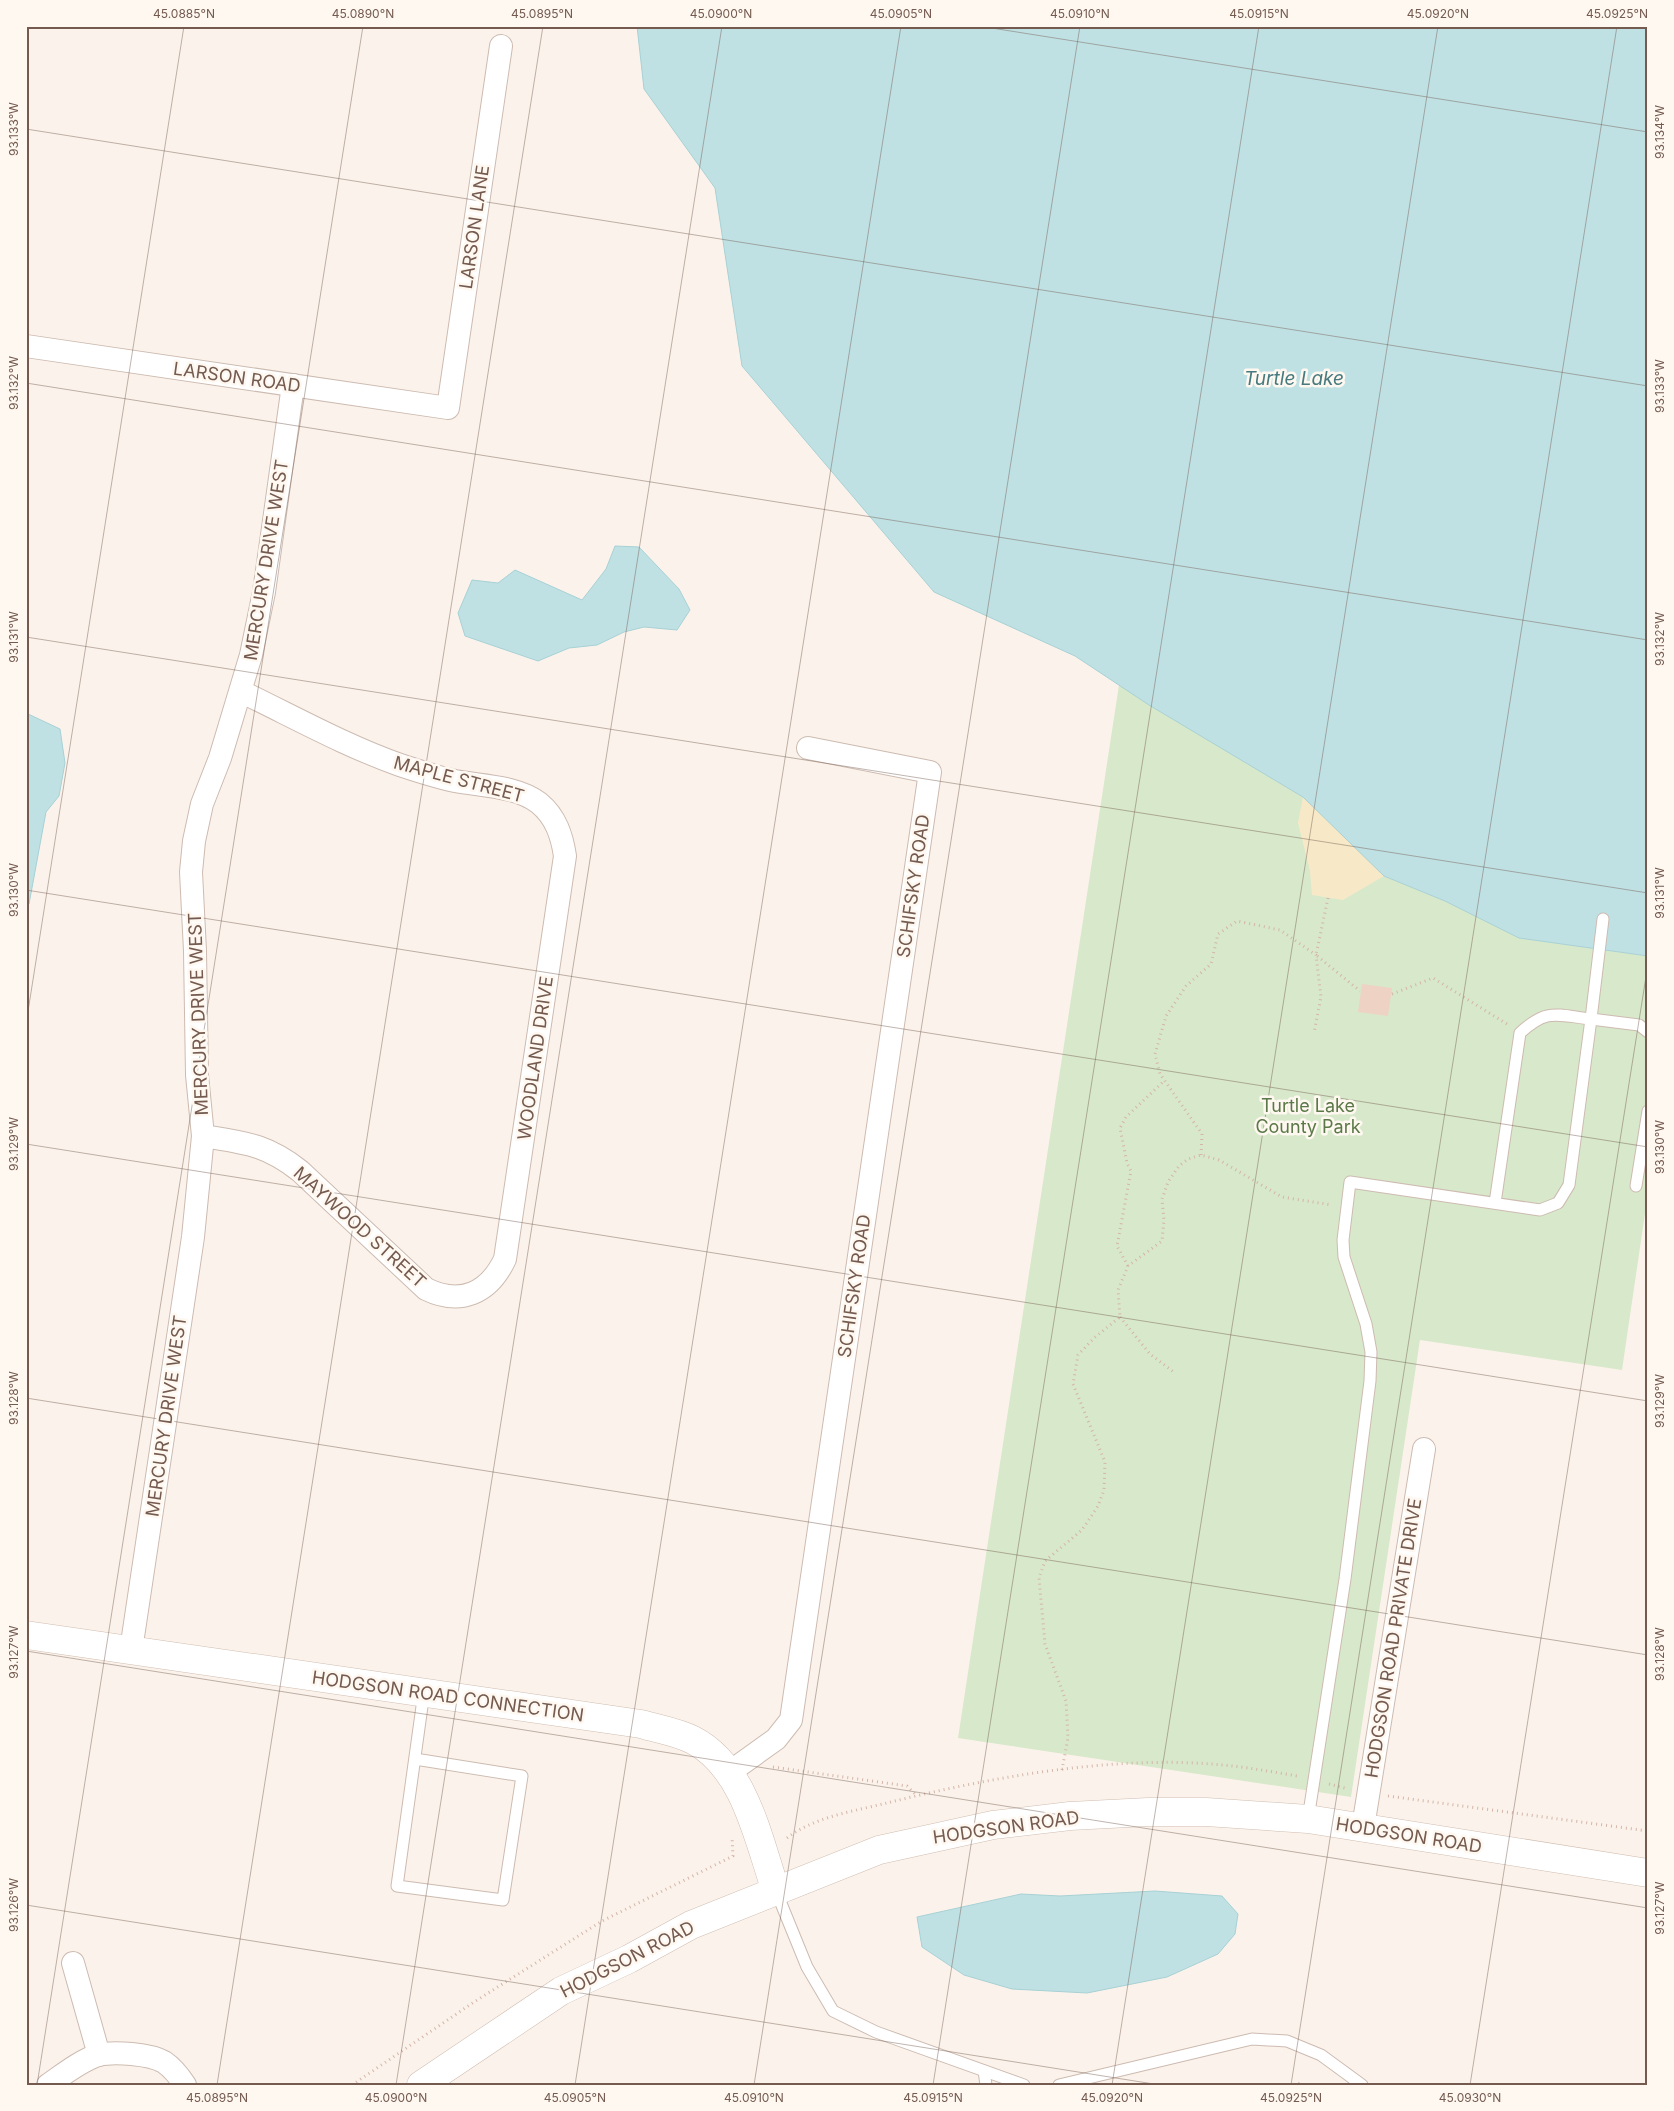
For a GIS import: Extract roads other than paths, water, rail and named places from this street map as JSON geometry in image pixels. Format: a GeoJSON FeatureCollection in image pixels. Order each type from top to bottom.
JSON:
{"type":"FeatureCollection","features":[{"type":"Feature","properties":{"kind":"main road","name":"HODGSON ROAD CONNECTION"},"geometry":{"type":"LineString","coordinates":[[26,1635],[641,1724],[692,1739],[713,1754],[730,1772],[745,1804],[776,1890]]}},
{"type":"Feature","properties":{"kind":"main road","name":"HODGSON ROAD"},"geometry":{"type":"LineString","coordinates":[[420,2085],[561,1991],[629,1959],[691,1925],[879,1850],[993,1825],[1070,1816],[1148,1812],[1206,1812],[1308,1819],[1648,1873]]}},
{"type":"Feature","properties":{"kind":"street","name":"LARSON LANE"},"geometry":{"type":"LineString","coordinates":[[448,408],[501,46]]}},
{"type":"Feature","properties":{"kind":"street","name":"LARSON ROAD"},"geometry":{"type":"LineString","coordinates":[[26,346],[448,408]]}},
{"type":"Feature","properties":{"kind":"street","name":"MERCURY DRIVE WEST"},"geometry":{"type":"LineString","coordinates":[[131,1650],[193,1237],[204,1136],[197,1075],[195,950],[191,872],[194,841],[202,804],[242,692],[264,592],[293,385]]}},
{"type":"Feature","properties":{"kind":"street","name":"MAPLE STREET"},"geometry":{"type":"LineString","coordinates":[[242,692],[350,744],[400,765],[452,780],[525,795],[550,814],[561,834],[565,856]]}},
{"type":"Feature","properties":{"kind":"street","name":"SCHIFSKY ROAD"},"geometry":{"type":"LineString","coordinates":[[730,1772],[776,1739],[791,1720],[930,772],[808,748]]}},
{"type":"Feature","properties":{"kind":"street","name":"WOODLAND DRIVE"},"geometry":{"type":"LineString","coordinates":[[505,1260],[565,856]]}},
{"type":"Feature","properties":{"kind":"street","name":"MAYWOOD STREET"},"geometry":{"type":"LineString","coordinates":[[204,1136],[246,1142],[282,1157],[300,1171],[426,1289],[437,1294],[460,1296],[475,1293],[488,1285],[499,1273],[505,1260]]}},
{"type":"Feature","properties":{"kind":"street","name":"HODGSON ROAD PRIVATE DRIVE"},"geometry":{"type":"LineString","coordinates":[[1363,1827],[1424,1449]]}},
{"type":"Feature","properties":{"kind":"street"},"geometry":{"type":"LineString","coordinates":[[74,1964],[99,2055]]}},
{"type":"Feature","properties":{"kind":"street"},"geometry":{"type":"LineString","coordinates":[[48,2085],[79,2064],[99,2055],[120,2052],[162,2061],[177,2073],[185,2085]]}},
{"type":"Feature","properties":{"kind":"lane"},"geometry":{"type":"LineString","coordinates":[[1308,1819],[1345,1579],[1370,1381],[1371,1352],[1366,1324],[1344,1257],[1343,1240],[1350,1182],[1540,1210],[1558,1203],[1569,1185],[1603,919]]}},
{"type":"Feature","properties":{"kind":"lane"},"geometry":{"type":"LineString","coordinates":[[1495,1203],[1520,1033],[1536,1018],[1552,1014],[1640,1026],[1648,1032]]}},
{"type":"Feature","properties":{"kind":"lane"},"geometry":{"type":"LineString","coordinates":[[1636,1186],[1648,1111]]}},
{"type":"Feature","properties":{"kind":"lane"},"geometry":{"type":"LineString","coordinates":[[415,1759],[522,1776],[503,1900],[397,1886],[424,1692]]}},
{"type":"Feature","properties":{"kind":"lane"},"geometry":{"type":"LineString","coordinates":[[776,1890],[807,1967],[833,2012],[876,2032],[1024,2085]]}},
{"type":"Feature","properties":{"kind":"lane"},"geometry":{"type":"LineString","coordinates":[[1059,2085],[1252,2039],[1287,2041],[1321,2055],[1362,2085]]}},
{"type":"Feature","properties":{"kind":"lane"},"geometry":{"type":"LineString","coordinates":[[984,2071],[986,2085]]}},
{"type":"Feature","properties":{"kind":"water","name":"Turtle Lake"},"geometry":{"type":"Polygon","coordinates":[[[637,26],[1648,26],[1648,956],[1519,938],[1445,901],[1384,876],[1303,797],[1149,705],[1075,656],[934,592],[742,366],[715,188],[644,89],[637,26]]]}},
{"type":"Feature","properties":{"kind":"water"},"geometry":{"type":"Polygon","coordinates":[[[615,546],[639,547],[679,589],[690,610],[677,630],[644,627],[624,632],[597,645],[569,648],[538,661],[465,636],[458,613],[472,580],[498,583],[515,570],[582,600],[606,569],[615,546]]]}},
{"type":"Feature","properties":{"kind":"water"},"geometry":{"type":"Polygon","coordinates":[[[26,713],[60,729],[65,763],[59,796],[46,812],[29,904],[26,907],[26,713]]]}},
{"type":"Feature","properties":{"kind":"water"},"geometry":{"type":"Polygon","coordinates":[[[1155,1891],[1222,1896],[1238,1914],[1235,1934],[1218,1954],[1167,1977],[1087,1993],[1012,1989],[964,1975],[922,1947],[917,1917],[1021,1894],[1060,1896],[1155,1891]]]}},
{"type":"Feature","properties":{"kind":"park label","name":"Turtle Lake County Park"},"geometry":{"type":"Point","coordinates":[1308,1115]}}]}
